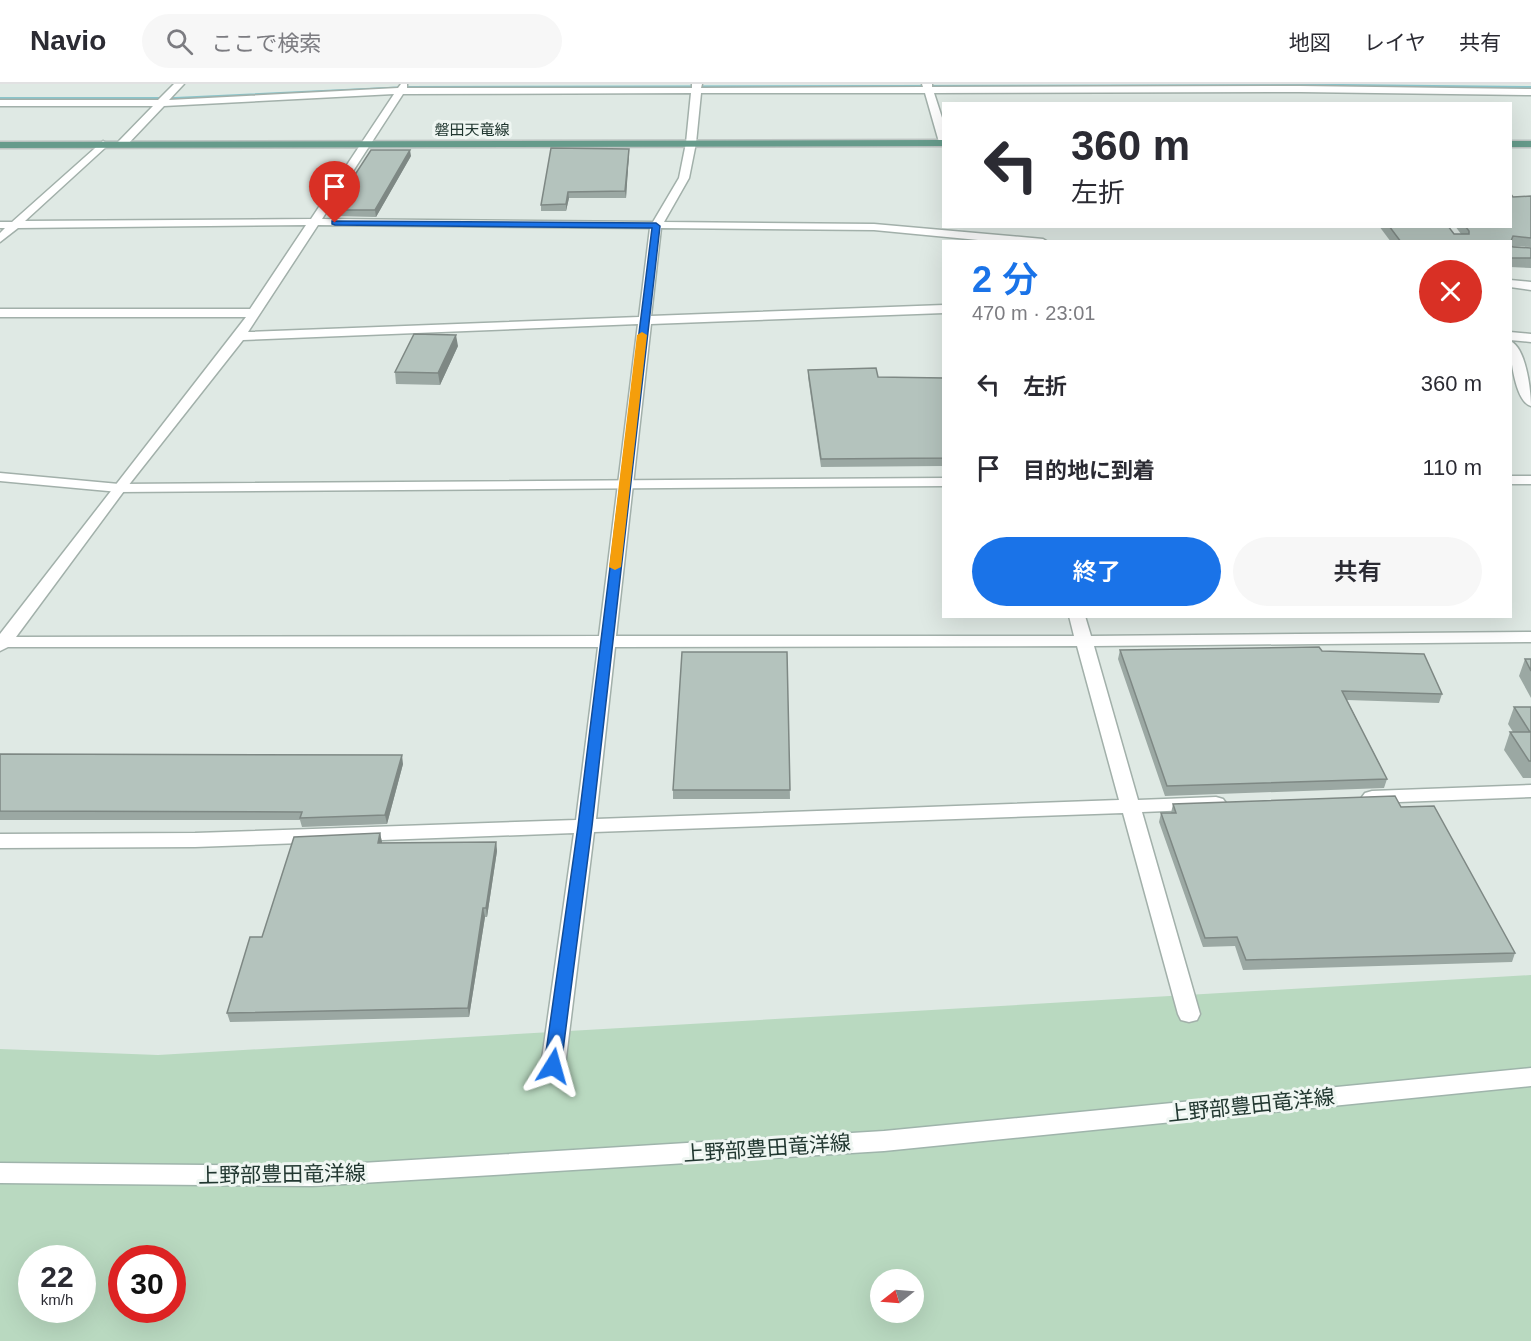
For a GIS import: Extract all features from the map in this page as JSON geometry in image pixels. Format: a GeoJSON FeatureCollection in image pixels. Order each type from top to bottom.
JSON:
{"type":"FeatureCollection","features":[{"type":"Feature","properties":{"kind":"main road","name":"磐田天竜線"},"geometry":{"type":"LineString","coordinates":[[0,145],[942,142]]}},
{"type":"Feature","properties":{"kind":"main road"},"geometry":{"type":"LineString","coordinates":[[1512,144],[1531,144]]}},
{"type":"Feature","properties":{"kind":"street"},"geometry":{"type":"LineString","coordinates":[[122,144],[180,84]]}},
{"type":"Feature","properties":{"kind":"street"},"geometry":{"type":"LineString","coordinates":[[1395,84],[1403,91]]}},
{"type":"Feature","properties":{"kind":"street"},"geometry":{"type":"LineString","coordinates":[[553,1066],[585,826],[656,226],[684,177],[691,143],[696,87]]}},
{"type":"Feature","properties":{"kind":"street"},"geometry":{"type":"LineString","coordinates":[[0,103],[162,103],[402,88],[928,87],[1303,93],[1531,92]]}},
{"type":"Feature","properties":{"kind":"street"},"geometry":{"type":"LineString","coordinates":[[928,87],[942,135]]}},
{"type":"Feature","properties":{"kind":"street"},"geometry":{"type":"LineString","coordinates":[[1,644],[238,336],[402,88]]}},
{"type":"Feature","properties":{"kind":"street"},"geometry":{"type":"LineString","coordinates":[[0,239],[103,144]]}},
{"type":"Feature","properties":{"kind":"street"},"geometry":{"type":"LineString","coordinates":[[0,225],[313,222],[874,227],[1024,240]]}},
{"type":"Feature","properties":{"kind":"street"},"geometry":{"type":"LineString","coordinates":[[1512,283],[1531,286]]}},
{"type":"Feature","properties":{"kind":"street"},"geometry":{"type":"LineString","coordinates":[[238,336],[942,309]]}},
{"type":"Feature","properties":{"kind":"street"},"geometry":{"type":"LineString","coordinates":[[0,313],[254,313]]}},
{"type":"Feature","properties":{"kind":"street"},"geometry":{"type":"LineString","coordinates":[[1512,336],[1531,338]]}},
{"type":"Feature","properties":{"kind":"street"},"geometry":{"type":"LineString","coordinates":[[1512,350],[1531,402]]}},
{"type":"Feature","properties":{"kind":"street"},"geometry":{"type":"LineString","coordinates":[[0,477],[119,488],[942,482]]}},
{"type":"Feature","properties":{"kind":"street"},"geometry":{"type":"LineString","coordinates":[[1512,480],[1531,480]]}},
{"type":"Feature","properties":{"kind":"street"},"geometry":{"type":"LineString","coordinates":[[1077,618],[1189,1014]]}},
{"type":"Feature","properties":{"kind":"street"},"geometry":{"type":"LineString","coordinates":[[1,644],[1083,641],[1531,637]]}},
{"type":"Feature","properties":{"kind":"street"},"geometry":{"type":"LineString","coordinates":[[1354,798],[1531,791]]}},
{"type":"Feature","properties":{"kind":"street"},"geometry":{"type":"LineString","coordinates":[[0,841],[195,840],[1235,802]]}},
{"type":"Feature","properties":{"kind":"street","name":"上野部豊田竜洋線"},"geometry":{"type":"LineString","coordinates":[[0,1173],[312,1176],[873,1141],[1531,1077]]}},
{"type":"Feature","properties":{"kind":"green space"},"geometry":{"type":"Polygon","coordinates":[[[1531,975],[1531,1341],[0,1341],[0,1049],[158,1055],[1531,975]]]}},
{"type":"Feature","properties":{"kind":"building"},"geometry":{"type":"Polygon","coordinates":[[[551,148],[629,149],[625,191],[568,192],[566,204],[541,205],[551,148]]]}},
{"type":"Feature","properties":{"kind":"building"},"geometry":{"type":"Polygon","coordinates":[[[371,150],[410,150],[375,210],[332,210],[371,150]]]}},
{"type":"Feature","properties":{"kind":"building"},"geometry":{"type":"Polygon","coordinates":[[[1512,196],[1531,196],[1531,238],[1513,236],[1512,240],[1400,240],[1390,228],[1450,228],[1454,234],[1469,234],[1467,228],[1512,228],[1512,196]]]}},
{"type":"Feature","properties":{"kind":"building"},"geometry":{"type":"Polygon","coordinates":[[[1512,246],[1531,248],[1531,258],[1512,258],[1512,246]]]}},
{"type":"Feature","properties":{"kind":"building"},"geometry":{"type":"Polygon","coordinates":[[[414,334],[456,335],[438,373],[395,372],[414,334]]]}},
{"type":"Feature","properties":{"kind":"building"},"geometry":{"type":"Polygon","coordinates":[[[876,368],[878,377],[942,378],[942,458],[821,459],[808,370],[876,368]]]}},
{"type":"Feature","properties":{"kind":"building"},"geometry":{"type":"Polygon","coordinates":[[[1319,647],[1322,651],[1424,654],[1442,694],[1342,691],[1387,779],[1167,786],[1120,650],[1319,647]]]}},
{"type":"Feature","properties":{"kind":"building"},"geometry":{"type":"Polygon","coordinates":[[[682,652],[787,652],[790,790],[673,790],[682,652]]]}},
{"type":"Feature","properties":{"kind":"building"},"geometry":{"type":"Polygon","coordinates":[[[1525,659],[1531,659],[1531,671],[1525,659]]]}},
{"type":"Feature","properties":{"kind":"building"},"geometry":{"type":"Polygon","coordinates":[[[1514,707],[1531,707],[1531,761],[1510,732],[1530,732],[1514,707]]]}},
{"type":"Feature","properties":{"kind":"building"},"geometry":{"type":"Polygon","coordinates":[[[0,754],[402,755],[385,815],[300,818],[302,812],[0,811],[0,754]]]}},
{"type":"Feature","properties":{"kind":"building"},"geometry":{"type":"Polygon","coordinates":[[[1395,796],[1401,807],[1434,806],[1515,953],[1246,960],[1237,937],[1205,938],[1161,813],[1176,813],[1173,804],[1395,796]]]}},
{"type":"Feature","properties":{"kind":"building"},"geometry":{"type":"Polygon","coordinates":[[[380,833],[378,843],[496,842],[486,908],[483,908],[468,1008],[227,1013],[250,937],[262,937],[294,837],[380,833]]]}},
{"type":"Feature","properties":{"kind":"waterway"},"geometry":{"type":"LineString","coordinates":[[0,99],[175,99],[408,88],[1295,85],[1531,88]]}},
{"type":"Feature","properties":{"kind":"slow traffic"},"geometry":{"type":"LineString","coordinates":[[615,567],[642,335]]}},
{"type":"Feature","properties":{"kind":"route"},"geometry":{"type":"LineString","coordinates":[[335,223],[656,226],[585,826],[553,1066]]}}]}
